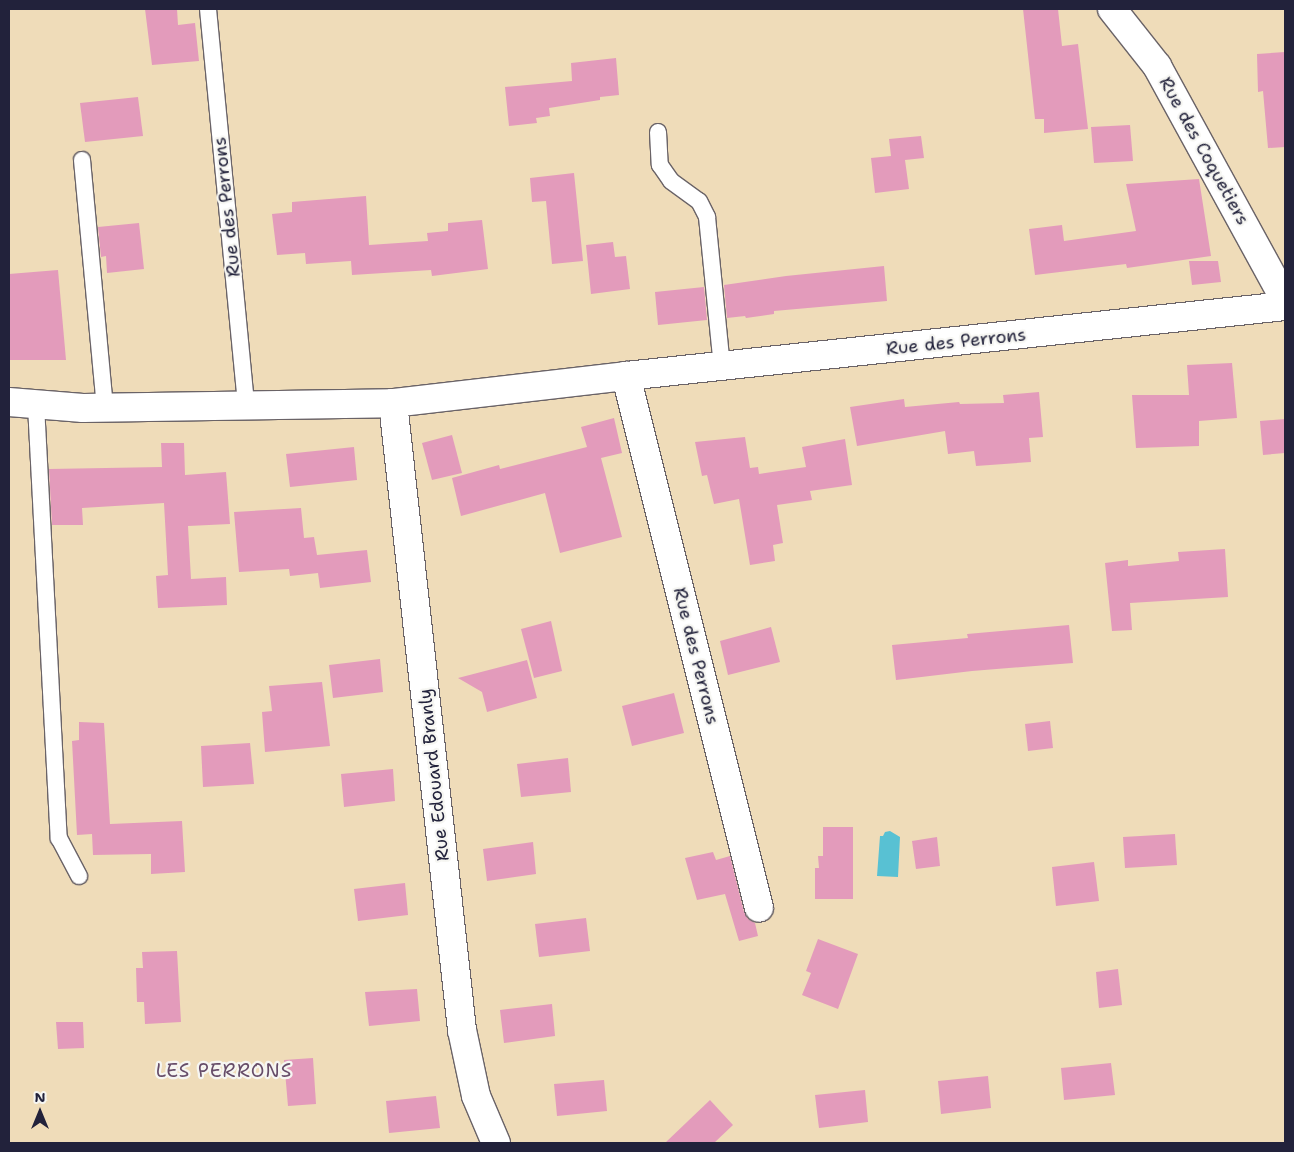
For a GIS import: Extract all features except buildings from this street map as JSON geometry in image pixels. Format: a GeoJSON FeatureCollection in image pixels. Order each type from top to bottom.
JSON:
{"type":"FeatureCollection","features":[{"type":"Feature","properties":{"kind":"street","name":"Rue des Coquetiers"},"geometry":{"type":"LineString","coordinates":[[1112,9],[1157,66],[1285,300]]}},
{"type":"Feature","properties":{"kind":"street","name":"Rue des Perrons"},"geometry":{"type":"LineString","coordinates":[[9,402],[105,408],[393,403],[626,376],[1285,306]]}},
{"type":"Feature","properties":{"kind":"street","name":"Rue des Perrons"},"geometry":{"type":"LineString","coordinates":[[626,376],[759,908]]}},
{"type":"Feature","properties":{"kind":"street","name":"Rue Edouard Branly"},"geometry":{"type":"LineString","coordinates":[[393,403],[462,1030],[476,1096],[496,1143]]}},
{"type":"Feature","properties":{"kind":"lane","name":"Rue des Perrons"},"geometry":{"type":"LineString","coordinates":[[208,9],[246,405]]}},
{"type":"Feature","properties":{"kind":"lane"},"geometry":{"type":"LineString","coordinates":[[658,132],[660,165],[670,181],[699,201],[707,217],[722,366]]}},
{"type":"Feature","properties":{"kind":"lane"},"geometry":{"type":"LineString","coordinates":[[82,160],[105,408]]}},
{"type":"Feature","properties":{"kind":"lane"},"geometry":{"type":"LineString","coordinates":[[36,405],[59,838],[79,876]]}},
{"type":"Feature","properties":{"kind":"water"},"geometry":{"type":"Polygon","coordinates":[[[890,831],[900,837],[898,877],[877,876],[880,836],[890,831]]]}},
{"type":"Feature","properties":{"kind":"district","name":"LES PERRONS"},"geometry":{"type":"Point","coordinates":[224,1071]}}]}
